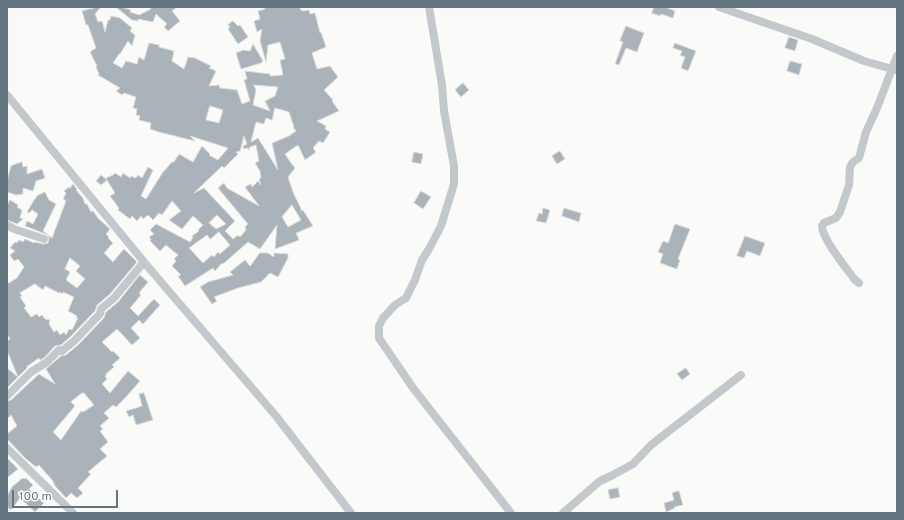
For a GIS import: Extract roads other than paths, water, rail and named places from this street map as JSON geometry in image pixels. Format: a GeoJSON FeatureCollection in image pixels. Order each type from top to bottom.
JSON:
{"type":"FeatureCollection","features":[{"type":"Feature","properties":{"kind":"street"},"geometry":{"type":"LineString","coordinates":[[429,7],[442,85],[444,111],[454,166],[454,184],[441,226],[422,260],[415,280],[406,298],[395,306],[383,318],[378,326],[379,338],[413,388],[426,402],[448,433],[511,513]]}},
{"type":"Feature","properties":{"kind":"street"},"geometry":{"type":"LineString","coordinates":[[719,7],[812,39],[864,61],[895,69]]}},
{"type":"Feature","properties":{"kind":"street"},"geometry":{"type":"LineString","coordinates":[[859,283],[855,280],[835,253],[824,236],[822,226],[824,223],[836,218],[840,212],[849,184],[850,167],[853,162],[859,158],[866,132],[895,69],[897,56]]}},
{"type":"Feature","properties":{"kind":"street"},"geometry":{"type":"LineString","coordinates":[[7,95],[144,262],[276,416],[351,513]]}},
{"type":"Feature","properties":{"kind":"street"},"geometry":{"type":"LineString","coordinates":[[7,225],[14,229],[44,239]]}},
{"type":"Feature","properties":{"kind":"street"},"geometry":{"type":"LineString","coordinates":[[7,396],[31,372],[47,362],[56,352],[59,350],[62,351],[74,341],[100,314],[100,309],[114,298],[144,262]]}},
{"type":"Feature","properties":{"kind":"street"},"geometry":{"type":"LineString","coordinates":[[563,513],[600,481],[633,464],[651,445],[741,375]]}},
{"type":"Feature","properties":{"kind":"street"},"geometry":{"type":"LineString","coordinates":[[7,448],[73,513]]}}]}
